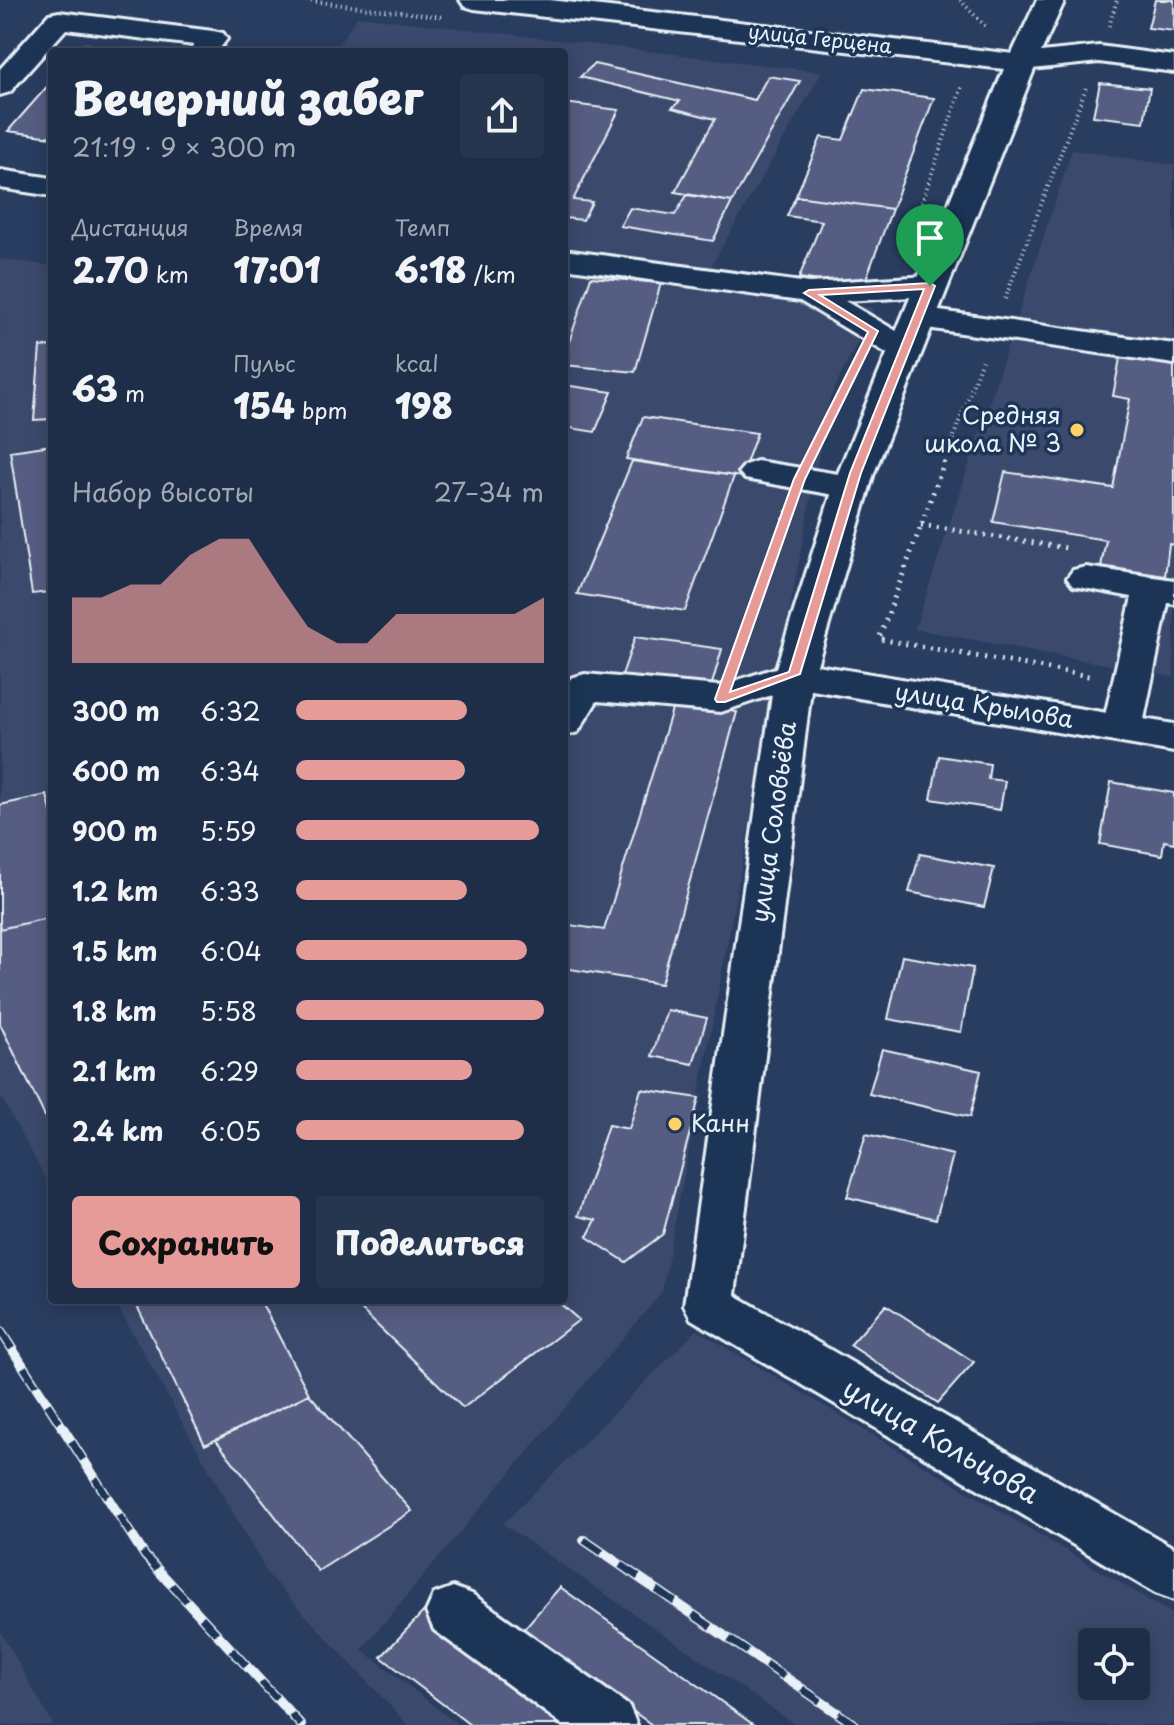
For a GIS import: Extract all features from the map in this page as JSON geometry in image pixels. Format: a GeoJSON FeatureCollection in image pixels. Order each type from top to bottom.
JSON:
{"type":"FeatureCollection","features":[{"type":"Feature","properties":{"kind":"main road","name":"улица Герцена"},"geometry":{"type":"LineString","coordinates":[[474,0],[1022,62]]}},
{"type":"Feature","properties":{"kind":"main road","name":"улица Соловьёва"},"geometry":{"type":"LineString","coordinates":[[794,674],[851,487],[1022,62]]}},
{"type":"Feature","properties":{"kind":"main road","name":"улица Крылова"},"geometry":{"type":"LineString","coordinates":[[794,674],[1174,738]]}},
{"type":"Feature","properties":{"kind":"street","name":"улица Соловьёва"},"geometry":{"type":"LineString","coordinates":[[1022,62],[1051,0]]}},
{"type":"Feature","properties":{"kind":"street"},"geometry":{"type":"LineString","coordinates":[[0,86],[59,20],[213,39],[206,48]]}},
{"type":"Feature","properties":{"kind":"street"},"geometry":{"type":"LineString","coordinates":[[1022,62],[1099,54],[1174,64]]}},
{"type":"Feature","properties":{"kind":"street"},"geometry":{"type":"LineString","coordinates":[[0,179],[48,186]]}},
{"type":"Feature","properties":{"kind":"street"},"geometry":{"type":"LineString","coordinates":[[568,264],[809,293],[924,302],[994,328],[1174,354]]}},
{"type":"Feature","properties":{"kind":"street"},"geometry":{"type":"LineString","coordinates":[[809,293],[905,350]]}},
{"type":"Feature","properties":{"kind":"street"},"geometry":{"type":"LineString","coordinates":[[757,472],[851,487]]}},
{"type":"Feature","properties":{"kind":"street"},"geometry":{"type":"LineString","coordinates":[[1086,578],[1163,591],[1132,683],[1122,729]]}},
{"type":"Feature","properties":{"kind":"street","name":"улица Соловьёва"},"geometry":{"type":"LineString","coordinates":[[709,1305],[794,674]]}},
{"type":"Feature","properties":{"kind":"street"},"geometry":{"type":"LineString","coordinates":[[568,716],[585,687],[721,699],[794,674]]}},
{"type":"Feature","properties":{"kind":"street","name":"улица Кольцова"},"geometry":{"type":"LineString","coordinates":[[709,1305],[1174,1576]]}},
{"type":"Feature","properties":{"kind":"street"},"geometry":{"type":"LineString","coordinates":[[453,1612],[609,1725]]}},
{"type":"Feature","properties":{"kind":"path"},"geometry":{"type":"LineString","coordinates":[[960,0],[993,33]]}},
{"type":"Feature","properties":{"kind":"path"},"geometry":{"type":"LineString","coordinates":[[917,214],[963,82]]}},
{"type":"Feature","properties":{"kind":"path"},"geometry":{"type":"LineString","coordinates":[[1088,83],[879,639],[1132,683]]}},
{"type":"Feature","properties":{"kind":"path"},"geometry":{"type":"LineString","coordinates":[[721,699],[799,479],[873,331]]}},
{"type":"Feature","properties":{"kind":"path"},"geometry":{"type":"LineString","coordinates":[[921,525],[1092,552],[1086,578]]}},
{"type":"Feature","properties":{"kind":"shaded area"},"geometry":{"type":"Polygon","coordinates":[[[358,16],[822,72],[701,284],[874,308],[829,400],[662,1292],[362,1649],[458,1725],[408,1725],[268,1575],[116,1304],[568,1304],[568,48],[336,48],[358,16]]]}},
{"type":"Feature","properties":{"kind":"shaded area","name":"Средняя школа № 3"},"geometry":{"type":"Polygon","coordinates":[[[1072,150],[1174,165],[1174,677],[915,629],[1072,150]]]}},
{"type":"Feature","properties":{"kind":"shaded area"},"geometry":{"type":"Polygon","coordinates":[[[0,259],[48,265],[48,1183],[0,1095],[0,259]]]}},
{"type":"Feature","properties":{"kind":"shaded area"},"geometry":{"type":"Polygon","coordinates":[[[697,1330],[1174,1615],[1174,1725],[796,1725],[503,1524],[697,1330]]]}},
{"type":"Feature","properties":{"kind":"shaded area"},"geometry":{"type":"Polygon","coordinates":[[[0,1630],[53,1725],[0,1725],[0,1630]]]}},
{"type":"Feature","properties":{"kind":"building"},"geometry":{"type":"Polygon","coordinates":[[[1155,0],[1174,0],[1174,31],[1148,28],[1155,0]]]}},
{"type":"Feature","properties":{"kind":"building"},"geometry":{"type":"Polygon","coordinates":[[[84,44],[118,48],[80,48],[84,44]]]}},
{"type":"Feature","properties":{"kind":"building"},"geometry":{"type":"Polygon","coordinates":[[[594,64],[755,100],[768,76],[800,81],[732,202],[675,192],[715,119],[672,108],[680,101],[580,77],[594,64]]]}},
{"type":"Feature","properties":{"kind":"building"},"geometry":{"type":"Polygon","coordinates":[[[1100,83],[1150,88],[1144,122],[1093,116],[1100,83]]]}},
{"type":"Feature","properties":{"kind":"building"},"geometry":{"type":"Polygon","coordinates":[[[48,86],[48,136],[8,131],[48,86]]]}},
{"type":"Feature","properties":{"kind":"building"},"geometry":{"type":"Polygon","coordinates":[[[864,89],[934,98],[892,209],[796,196],[821,137],[843,140],[864,89]]]}},
{"type":"Feature","properties":{"kind":"building"},"geometry":{"type":"Polygon","coordinates":[[[568,104],[619,110],[573,200],[592,202],[583,220],[568,218],[568,104]]]}},
{"type":"Feature","properties":{"kind":"building"},"geometry":{"type":"Polygon","coordinates":[[[687,195],[732,202],[713,241],[620,226],[630,208],[675,215],[687,195]]]}},
{"type":"Feature","properties":{"kind":"building"},"geometry":{"type":"Polygon","coordinates":[[[796,196],[892,209],[863,287],[799,278],[822,221],[787,216],[796,196]]]}},
{"type":"Feature","properties":{"kind":"building"},"geometry":{"type":"Polygon","coordinates":[[[591,277],[661,283],[635,372],[568,365],[568,345],[591,277]]]}},
{"type":"Feature","properties":{"kind":"building"},"geometry":{"type":"Polygon","coordinates":[[[48,346],[48,419],[34,420],[40,347],[48,346]]]}},
{"type":"Feature","properties":{"kind":"building"},"geometry":{"type":"Polygon","coordinates":[[[1120,358],[1174,365],[1174,545],[1169,544],[1165,576],[1101,566],[1106,540],[993,522],[1005,472],[1113,488],[1130,399],[1113,396],[1120,358]]]}},
{"type":"Feature","properties":{"kind":"building"},"geometry":{"type":"Polygon","coordinates":[[[568,386],[612,392],[595,432],[568,428],[568,386]]]}},
{"type":"Feature","properties":{"kind":"building"},"geometry":{"type":"Polygon","coordinates":[[[643,417],[757,433],[741,477],[626,459],[643,417]]]}},
{"type":"Feature","properties":{"kind":"building"},"geometry":{"type":"Polygon","coordinates":[[[48,446],[48,592],[32,594],[10,451],[48,446]]]}},
{"type":"Feature","properties":{"kind":"building"},"geometry":{"type":"Polygon","coordinates":[[[632,461],[734,476],[685,611],[577,594],[632,461]]]}},
{"type":"Feature","properties":{"kind":"building"},"geometry":{"type":"Polygon","coordinates":[[[635,637],[722,649],[710,691],[621,678],[635,637]]]}},
{"type":"Feature","properties":{"kind":"building"},"geometry":{"type":"Polygon","coordinates":[[[674,703],[737,712],[661,984],[568,969],[570,925],[604,930],[674,703]]]}},
{"type":"Feature","properties":{"kind":"building"},"geometry":{"type":"Polygon","coordinates":[[[939,756],[990,764],[988,779],[1005,781],[1000,810],[931,799],[939,756]]]}},
{"type":"Feature","properties":{"kind":"building"},"geometry":{"type":"Polygon","coordinates":[[[1111,782],[1174,793],[1174,843],[1164,841],[1162,855],[1100,844],[1111,782]]]}},
{"type":"Feature","properties":{"kind":"building"},"geometry":{"type":"Polygon","coordinates":[[[47,795],[48,799],[48,918],[0,929],[0,805],[47,795]]]}},
{"type":"Feature","properties":{"kind":"building"},"geometry":{"type":"Polygon","coordinates":[[[920,854],[994,868],[984,907],[909,892],[920,854]]]}},
{"type":"Feature","properties":{"kind":"building"},"geometry":{"type":"Polygon","coordinates":[[[48,918],[48,1123],[0,1024],[0,929],[48,918]]]}},
{"type":"Feature","properties":{"kind":"building"},"geometry":{"type":"Polygon","coordinates":[[[902,956],[973,968],[961,1032],[888,1019],[902,956]]]}},
{"type":"Feature","properties":{"kind":"building"},"geometry":{"type":"Polygon","coordinates":[[[667,1010],[707,1018],[693,1064],[652,1056],[667,1010]]]}},
{"type":"Feature","properties":{"kind":"building"},"geometry":{"type":"Polygon","coordinates":[[[882,1049],[981,1071],[970,1117],[869,1094],[882,1049]]]}},
{"type":"Feature","properties":{"kind":"building"},"geometry":{"type":"Polygon","coordinates":[[[641,1089],[699,1098],[663,1234],[626,1262],[587,1237],[596,1220],[578,1216],[608,1125],[629,1129],[641,1089]]]}},
{"type":"Feature","properties":{"kind":"building"},"geometry":{"type":"Polygon","coordinates":[[[866,1134],[953,1155],[936,1219],[847,1197],[866,1134]]]}},
{"type":"Feature","properties":{"kind":"building"},"geometry":{"type":"Polygon","coordinates":[[[136,1304],[262,1304],[309,1394],[205,1445],[136,1304]]]}},
{"type":"Feature","properties":{"kind":"building"},"geometry":{"type":"Polygon","coordinates":[[[355,1304],[561,1304],[579,1320],[463,1408],[355,1304]]]}},
{"type":"Feature","properties":{"kind":"building"},"geometry":{"type":"Polygon","coordinates":[[[886,1305],[974,1362],[938,1403],[850,1345],[886,1305]]]}},
{"type":"Feature","properties":{"kind":"building"},"geometry":{"type":"Polygon","coordinates":[[[309,1394],[412,1511],[318,1571],[216,1440],[309,1394]]]}},
{"type":"Feature","properties":{"kind":"building"},"geometry":{"type":"Polygon","coordinates":[[[560,1587],[754,1725],[652,1725],[522,1631],[560,1587]]]}},
{"type":"Feature","properties":{"kind":"building"},"geometry":{"type":"Polygon","coordinates":[[[424,1611],[577,1725],[470,1725],[381,1657],[424,1611]]]}},
{"type":"Feature","properties":{"kind":"railway"},"geometry":{"type":"LineString","coordinates":[[0,1330],[145,1556],[301,1725]]}},
{"type":"Feature","properties":{"kind":"railway"},"geometry":{"type":"LineString","coordinates":[[584,1540],[855,1725]]}},
{"type":"Feature","properties":{"kind":"place","name":"Средняя школа № 3"},"geometry":{"type":"Point","coordinates":[1077,430]}},
{"type":"Feature","properties":{"kind":"place","name":"Канн"},"geometry":{"type":"Point","coordinates":[675,1124]}},
{"type":"Feature","properties":{"kind":"route"},"geometry":{"type":"LineString","coordinates":[[930,286],[856,473],[794,674],[721,699],[799,479],[873,331],[809,293],[930,286]]}}]}
